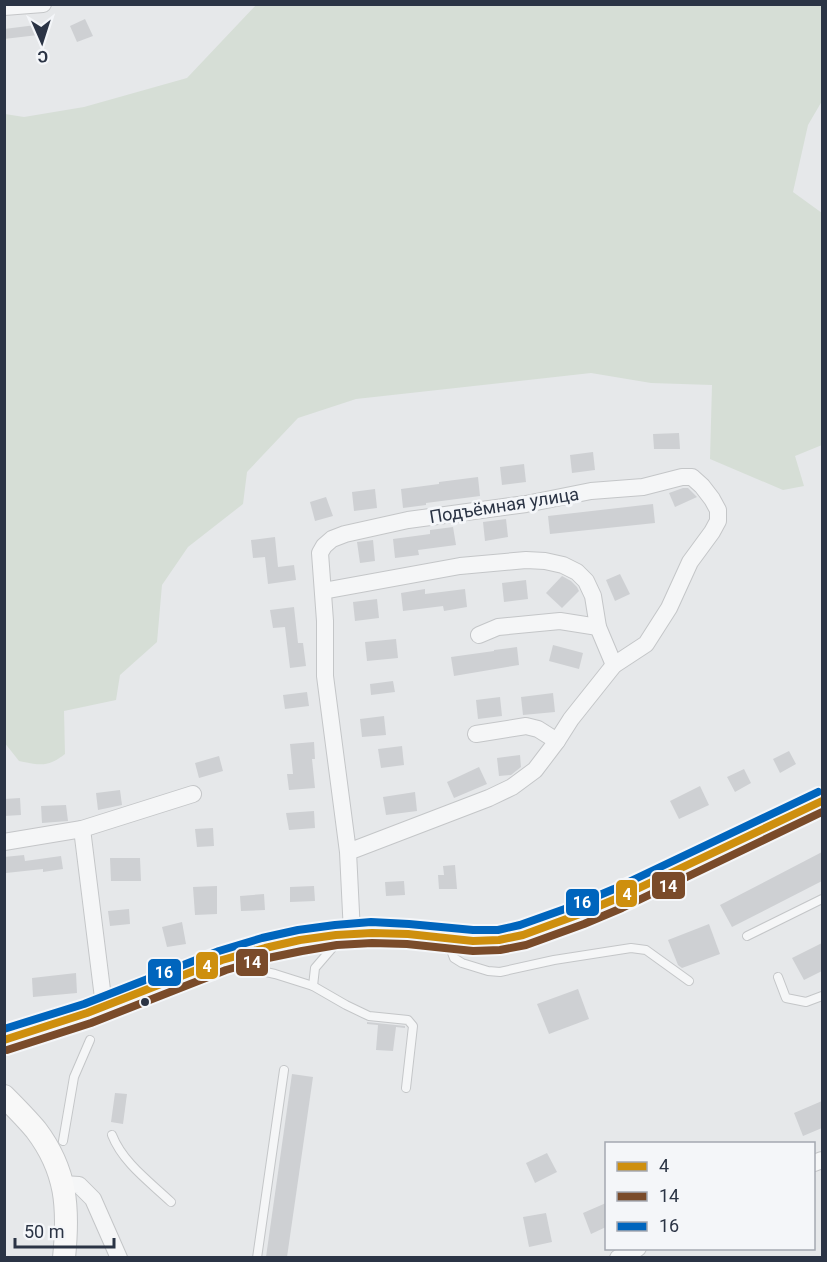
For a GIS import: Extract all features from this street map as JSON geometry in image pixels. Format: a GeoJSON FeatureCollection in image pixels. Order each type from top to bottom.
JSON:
{"type":"FeatureCollection","features":[{"type":"Feature","properties":{"kind":"main road"},"geometry":{"type":"LineString","coordinates":[[4,1040],[103,1008],[196,969],[265,948],[348,934],[408,934],[479,941],[514,938],[535,932],[581,915],[634,891],[822,801]]}},
{"type":"Feature","properties":{"kind":"main road"},"geometry":{"type":"LineString","coordinates":[[4,1096],[35,1130],[58,1168],[63,1184],[67,1214],[63,1257]]}},
{"type":"Feature","properties":{"kind":"street"},"geometry":{"type":"LineString","coordinates":[[4,7],[43,4]]}},
{"type":"Feature","properties":{"kind":"street","name":"Подъёмная улица"},"geometry":{"type":"LineString","coordinates":[[348,934],[348,852],[325,676],[325,621],[320,553],[324,546],[332,539],[345,534],[408,520],[526,504],[591,491],[643,487],[682,477],[692,477],[712,499],[718,510],[718,521],[690,562],[669,608],[646,644],[615,665]]}},
{"type":"Feature","properties":{"kind":"street"},"geometry":{"type":"LineString","coordinates":[[323,591],[460,566],[526,560],[563,565],[577,572],[586,581],[593,596],[598,627],[615,665],[571,719],[535,770],[512,787],[348,852]]}},
{"type":"Feature","properties":{"kind":"street"},"geometry":{"type":"LineString","coordinates":[[478,635],[498,627],[560,621],[598,627]]}},
{"type":"Feature","properties":{"kind":"street"},"geometry":{"type":"LineString","coordinates":[[476,734],[526,726],[538,729],[557,741]]}},
{"type":"Feature","properties":{"kind":"street"},"geometry":{"type":"LineString","coordinates":[[4,842],[82,829],[193,794]]}},
{"type":"Feature","properties":{"kind":"street"},"geometry":{"type":"LineString","coordinates":[[82,829],[104,1006]]}},
{"type":"Feature","properties":{"kind":"street"},"geometry":{"type":"LineString","coordinates":[[63,1184],[79,1185],[93,1199],[118,1257]]}},
{"type":"Feature","properties":{"kind":"street"},"geometry":{"type":"LineString","coordinates":[[618,1257],[634,1250]]}},
{"type":"Feature","properties":{"kind":"lane"},"geometry":{"type":"LineString","coordinates":[[747,936],[822,898]]}},
{"type":"Feature","properties":{"kind":"lane"},"geometry":{"type":"LineString","coordinates":[[313,986],[315,968],[348,934]]}},
{"type":"Feature","properties":{"kind":"lane"},"geometry":{"type":"LineString","coordinates":[[450,939],[450,950],[454,958],[462,963],[488,971],[500,972],[554,960],[631,948],[646,950],[689,981]]}},
{"type":"Feature","properties":{"kind":"lane"},"geometry":{"type":"LineString","coordinates":[[196,969],[252,969],[275,974],[313,986],[369,1016],[408,1020],[413,1026],[406,1088]]}},
{"type":"Feature","properties":{"kind":"lane"},"geometry":{"type":"LineString","coordinates":[[778,977],[786,998],[806,1002],[822,996]]}},
{"type":"Feature","properties":{"kind":"lane"},"geometry":{"type":"LineString","coordinates":[[63,1141],[74,1077],[90,1040]]}},
{"type":"Feature","properties":{"kind":"lane"},"geometry":{"type":"LineString","coordinates":[[257,1257],[284,1070]]}},
{"type":"Feature","properties":{"kind":"lane"},"geometry":{"type":"LineString","coordinates":[[112,1135],[126,1159],[171,1202]]}},
{"type":"Feature","properties":{"kind":"shaded area"},"geometry":{"type":"Polygon","coordinates":[[[257,4],[822,5],[822,101],[808,125],[793,192],[822,213],[822,445],[795,456],[804,486],[783,490],[710,459],[712,385],[651,383],[591,373],[356,399],[298,418],[247,472],[243,504],[188,547],[162,585],[157,642],[120,675],[116,700],[64,711],[65,754],[53,762],[33,764],[19,761],[4,742],[5,114],[24,117],[84,107],[187,78],[257,4]]]}},
{"type":"Feature","properties":{"kind":"building"},"geometry":{"type":"Polygon","coordinates":[[[85,19],[93,36],[77,42],[70,26],[85,19]]]}},
{"type":"Feature","properties":{"kind":"building"},"geometry":{"type":"Polygon","coordinates":[[[36,25],[38,35],[4,39],[4,29],[36,25]]]}},
{"type":"Feature","properties":{"kind":"building"},"geometry":{"type":"Polygon","coordinates":[[[679,433],[680,449],[654,449],[653,434],[679,433]]]}},
{"type":"Feature","properties":{"kind":"building"},"geometry":{"type":"Polygon","coordinates":[[[593,452],[595,470],[572,473],[570,455],[593,452]]]}},
{"type":"Feature","properties":{"kind":"building"},"geometry":{"type":"Polygon","coordinates":[[[524,464],[526,482],[502,485],[500,467],[524,464]]]}},
{"type":"Feature","properties":{"kind":"building"},"geometry":{"type":"Polygon","coordinates":[[[478,477],[480,496],[403,508],[401,489],[478,477]]]}},
{"type":"Feature","properties":{"kind":"building"},"geometry":{"type":"Polygon","coordinates":[[[688,488],[697,497],[675,507],[669,493],[688,488]]]}},
{"type":"Feature","properties":{"kind":"building"},"geometry":{"type":"Polygon","coordinates":[[[375,489],[377,508],[354,511],[352,492],[375,489]]]}},
{"type":"Feature","properties":{"kind":"building"},"geometry":{"type":"Polygon","coordinates":[[[326,497],[333,516],[315,521],[310,502],[326,497]]]}},
{"type":"Feature","properties":{"kind":"building"},"geometry":{"type":"Polygon","coordinates":[[[653,504],[655,523],[550,534],[548,516],[653,504]]]}},
{"type":"Feature","properties":{"kind":"building"},"geometry":{"type":"Polygon","coordinates":[[[506,519],[508,537],[485,541],[483,522],[506,519]]]}},
{"type":"Feature","properties":{"kind":"building"},"geometry":{"type":"Polygon","coordinates":[[[453,527],[456,545],[418,550],[419,555],[395,558],[393,539],[430,534],[430,530],[453,527]]]}},
{"type":"Feature","properties":{"kind":"building"},"geometry":{"type":"Polygon","coordinates":[[[275,537],[278,567],[294,565],[296,580],[268,584],[265,557],[253,558],[251,540],[275,537]]]}},
{"type":"Feature","properties":{"kind":"building"},"geometry":{"type":"Polygon","coordinates":[[[373,540],[375,561],[360,563],[357,542],[373,540]]]}},
{"type":"Feature","properties":{"kind":"building"},"geometry":{"type":"Polygon","coordinates":[[[620,574],[630,594],[615,601],[606,580],[620,574]]]}},
{"type":"Feature","properties":{"kind":"building"},"geometry":{"type":"Polygon","coordinates":[[[562,576],[571,581],[579,591],[562,608],[546,593],[562,576]]]}},
{"type":"Feature","properties":{"kind":"building"},"geometry":{"type":"Polygon","coordinates":[[[526,580],[528,599],[504,602],[502,583],[526,580]]]}},
{"type":"Feature","properties":{"kind":"building"},"geometry":{"type":"Polygon","coordinates":[[[425,589],[425,594],[465,589],[467,607],[444,611],[443,606],[403,611],[401,593],[425,589]]]}},
{"type":"Feature","properties":{"kind":"building"},"geometry":{"type":"Polygon","coordinates":[[[377,599],[379,618],[355,621],[353,602],[377,599]]]}},
{"type":"Feature","properties":{"kind":"building"},"geometry":{"type":"Polygon","coordinates":[[[294,607],[298,643],[303,643],[306,666],[290,668],[285,627],[273,628],[270,610],[294,607]]]}},
{"type":"Feature","properties":{"kind":"building"},"geometry":{"type":"Polygon","coordinates":[[[396,639],[398,658],[367,661],[365,642],[396,639]]]}},
{"type":"Feature","properties":{"kind":"building"},"geometry":{"type":"Polygon","coordinates":[[[553,645],[583,653],[579,669],[549,661],[553,645]]]}},
{"type":"Feature","properties":{"kind":"building"},"geometry":{"type":"Polygon","coordinates":[[[517,647],[519,665],[454,676],[451,657],[517,647]]]}},
{"type":"Feature","properties":{"kind":"building"},"geometry":{"type":"Polygon","coordinates":[[[393,681],[395,692],[371,695],[370,684],[393,681]]]}},
{"type":"Feature","properties":{"kind":"building"},"geometry":{"type":"Polygon","coordinates":[[[307,692],[309,706],[285,709],[283,695],[307,692]]]}},
{"type":"Feature","properties":{"kind":"building"},"geometry":{"type":"Polygon","coordinates":[[[553,693],[555,712],[523,715],[521,697],[553,693]]]}},
{"type":"Feature","properties":{"kind":"building"},"geometry":{"type":"Polygon","coordinates":[[[500,697],[502,716],[478,719],[476,700],[500,697]]]}},
{"type":"Feature","properties":{"kind":"building"},"geometry":{"type":"Polygon","coordinates":[[[384,716],[386,735],[362,737],[360,719],[384,716]]]}},
{"type":"Feature","properties":{"kind":"building"},"geometry":{"type":"Polygon","coordinates":[[[314,742],[315,759],[312,759],[315,788],[289,790],[287,774],[293,774],[290,744],[314,742]]]}},
{"type":"Feature","properties":{"kind":"building"},"geometry":{"type":"Polygon","coordinates":[[[402,746],[404,765],[381,768],[378,749],[402,746]]]}},
{"type":"Feature","properties":{"kind":"building"},"geometry":{"type":"Polygon","coordinates":[[[789,751],[796,764],[780,773],[773,759],[789,751]]]}},
{"type":"Feature","properties":{"kind":"building"},"geometry":{"type":"Polygon","coordinates":[[[520,755],[521,767],[511,775],[499,776],[497,758],[520,755]]]}},
{"type":"Feature","properties":{"kind":"building"},"geometry":{"type":"Polygon","coordinates":[[[219,756],[223,771],[199,778],[195,763],[219,756]]]}},
{"type":"Feature","properties":{"kind":"building"},"geometry":{"type":"Polygon","coordinates":[[[479,767],[487,784],[454,798],[447,782],[479,767]]]}},
{"type":"Feature","properties":{"kind":"building"},"geometry":{"type":"Polygon","coordinates":[[[744,769],[751,783],[735,792],[727,777],[744,769]]]}},
{"type":"Feature","properties":{"kind":"building"},"geometry":{"type":"Polygon","coordinates":[[[700,786],[709,805],[679,819],[670,801],[700,786]]]}},
{"type":"Feature","properties":{"kind":"building"},"geometry":{"type":"Polygon","coordinates":[[[120,790],[122,805],[98,810],[96,793],[120,790]]]}},
{"type":"Feature","properties":{"kind":"building"},"geometry":{"type":"Polygon","coordinates":[[[415,792],[417,811],[386,815],[383,797],[415,792]]]}},
{"type":"Feature","properties":{"kind":"building"},"geometry":{"type":"Polygon","coordinates":[[[20,798],[21,815],[4,816],[4,799],[20,798]]]}},
{"type":"Feature","properties":{"kind":"building"},"geometry":{"type":"Polygon","coordinates":[[[66,805],[68,821],[42,823],[41,806],[66,805]]]}},
{"type":"Feature","properties":{"kind":"building"},"geometry":{"type":"Polygon","coordinates":[[[314,811],[315,828],[289,830],[286,813],[314,811]]]}},
{"type":"Feature","properties":{"kind":"building"},"geometry":{"type":"Polygon","coordinates":[[[213,828],[214,846],[197,847],[195,829],[213,828]]]}},
{"type":"Feature","properties":{"kind":"building"},"geometry":{"type":"Polygon","coordinates":[[[822,852],[822,881],[732,927],[720,905],[822,852]]]}},
{"type":"Feature","properties":{"kind":"building"},"geometry":{"type":"Polygon","coordinates":[[[24,855],[25,861],[61,856],[63,869],[6,873],[4,857],[24,855]]]}},
{"type":"Feature","properties":{"kind":"building"},"geometry":{"type":"Polygon","coordinates":[[[110,858],[140,858],[141,881],[111,881],[110,858]]]}},
{"type":"Feature","properties":{"kind":"building"},"geometry":{"type":"Polygon","coordinates":[[[455,865],[457,889],[439,889],[438,875],[444,875],[443,866],[455,865]]]}},
{"type":"Feature","properties":{"kind":"building"},"geometry":{"type":"Polygon","coordinates":[[[404,881],[405,895],[386,896],[385,882],[404,881]]]}},
{"type":"Feature","properties":{"kind":"building"},"geometry":{"type":"Polygon","coordinates":[[[217,886],[217,914],[195,915],[193,887],[217,886]]]}},
{"type":"Feature","properties":{"kind":"building"},"geometry":{"type":"Polygon","coordinates":[[[314,886],[315,901],[290,902],[290,887],[314,886]]]}},
{"type":"Feature","properties":{"kind":"building"},"geometry":{"type":"Polygon","coordinates":[[[264,894],[265,910],[241,911],[240,896],[264,894]]]}},
{"type":"Feature","properties":{"kind":"building"},"geometry":{"type":"Polygon","coordinates":[[[129,909],[130,924],[110,926],[108,911],[129,909]]]}},
{"type":"Feature","properties":{"kind":"building"},"geometry":{"type":"Polygon","coordinates":[[[182,922],[186,944],[167,947],[162,927],[182,922]]]}},
{"type":"Feature","properties":{"kind":"building"},"geometry":{"type":"Polygon","coordinates":[[[709,924],[720,954],[682,968],[678,965],[668,940],[709,924]]]}},
{"type":"Feature","properties":{"kind":"building"},"geometry":{"type":"Polygon","coordinates":[[[822,943],[822,971],[804,980],[792,958],[822,943]]]}},
{"type":"Feature","properties":{"kind":"building"},"geometry":{"type":"Polygon","coordinates":[[[76,973],[77,993],[33,997],[32,978],[76,973]]]}},
{"type":"Feature","properties":{"kind":"building"},"geometry":{"type":"Polygon","coordinates":[[[578,989],[589,1019],[549,1034],[537,1004],[578,989]]]}},
{"type":"Feature","properties":{"kind":"building"},"geometry":{"type":"Polygon","coordinates":[[[367,1022],[405,1026],[405,1028],[396,1027],[393,1051],[376,1050],[378,1025],[367,1024],[367,1022]]]}},
{"type":"Feature","properties":{"kind":"building"},"geometry":{"type":"Polygon","coordinates":[[[292,1074],[313,1077],[287,1257],[266,1257],[292,1074]]]}},
{"type":"Feature","properties":{"kind":"building"},"geometry":{"type":"Polygon","coordinates":[[[115,1093],[127,1094],[123,1124],[111,1122],[115,1093]]]}},
{"type":"Feature","properties":{"kind":"building"},"geometry":{"type":"Polygon","coordinates":[[[822,1101],[822,1128],[803,1136],[794,1113],[822,1101]]]}},
{"type":"Feature","properties":{"kind":"building"},"geometry":{"type":"Polygon","coordinates":[[[547,1153],[557,1172],[535,1183],[526,1163],[547,1153]]]}},
{"type":"Feature","properties":{"kind":"building"},"geometry":{"type":"Polygon","coordinates":[[[605,1203],[605,1227],[591,1234],[583,1213],[605,1203]]]}},
{"type":"Feature","properties":{"kind":"building"},"geometry":{"type":"Polygon","coordinates":[[[546,1213],[552,1242],[529,1247],[523,1217],[546,1213]]]}},
{"type":"Feature","properties":{"kind":"transit line","name":"16"},"geometry":{"type":"LineString","coordinates":[[4,1029],[84,1004],[219,951],[298,930],[371,922],[473,930],[498,930],[520,925],[614,889],[818,792]]}},
{"type":"Feature","properties":{"kind":"transit line","name":"4"},"geometry":{"type":"LineString","coordinates":[[4,1040],[87,1013],[222,960],[300,940],[372,933],[408,934],[473,941],[499,940],[523,935],[618,898],[822,801]]}},
{"type":"Feature","properties":{"kind":"transit line","name":"14"},"geometry":{"type":"LineString","coordinates":[[7,1050],[91,1023],[226,970],[302,951],[337,945],[372,943],[473,951],[500,950],[526,945],[622,908],[822,812]]}}]}
